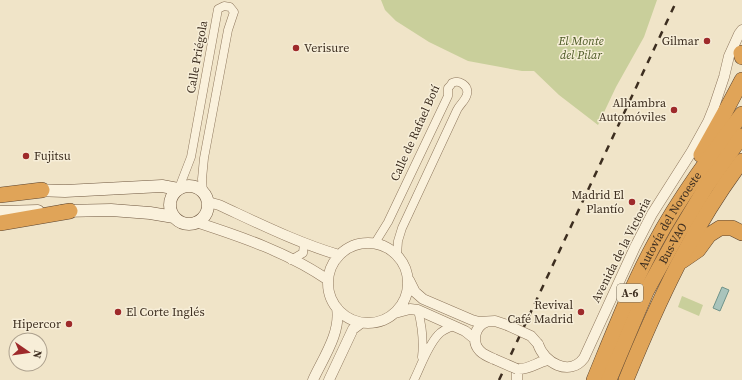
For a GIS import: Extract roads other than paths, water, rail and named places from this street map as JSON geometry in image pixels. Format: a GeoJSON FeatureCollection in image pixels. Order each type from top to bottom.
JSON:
{"type":"FeatureCollection","features":[{"type":"Feature","properties":{"kind":"highway"},"geometry":{"type":"LineString","coordinates":[[675,209],[679,191],[726,112],[742,80]]}},
{"type":"Feature","properties":{"kind":"highway","name":"Autovía del Noroeste"},"geometry":{"type":"LineString","coordinates":[[594,380],[637,279],[655,243],[675,209],[715,149],[742,114]]}},
{"type":"Feature","properties":{"kind":"highway","name":"Bus-VAO"},"geometry":{"type":"LineString","coordinates":[[609,380],[646,292],[706,187],[742,136]]}},
{"type":"Feature","properties":{"kind":"highway","name":"A-6"},"geometry":{"type":"LineString","coordinates":[[626,380],[657,309],[704,217],[742,161]]}},
{"type":"Feature","properties":{"kind":"highway"},"geometry":{"type":"LineString","coordinates":[[0,195],[42,190]]}},
{"type":"Feature","properties":{"kind":"highway"},"geometry":{"type":"LineString","coordinates":[[0,224],[70,211]]}},
{"type":"Feature","properties":{"kind":"highway"},"geometry":{"type":"LineString","coordinates":[[680,263],[698,250],[709,235],[720,228],[732,228],[742,233]]}},
{"type":"Feature","properties":{"kind":"main road"},"geometry":{"type":"LineString","coordinates":[[0,188],[65,191],[162,186],[179,188],[190,185],[195,186],[206,197],[208,208],[202,219],[185,224],[174,217],[150,213],[111,210],[0,212]]}},
{"type":"Feature","properties":{"kind":"main road"},"geometry":{"type":"LineString","coordinates":[[174,217],[170,205],[171,199],[179,188]]}},
{"type":"Feature","properties":{"kind":"street","name":"Calle Priégola"},"geometry":{"type":"LineString","coordinates":[[179,188],[191,157],[218,9],[224,6],[230,7],[234,12],[228,30],[204,158],[202,179],[206,197]]}},
{"type":"Feature","properties":{"kind":"street"},"geometry":{"type":"LineString","coordinates":[[741,32],[737,47],[742,56]]}},
{"type":"Feature","properties":{"kind":"street","name":"Avenida de la Victoria"},"geometry":{"type":"LineString","coordinates":[[548,360],[572,367],[577,365],[584,358],[637,242],[652,214],[692,151],[708,122],[724,77],[729,56],[741,32]]}},
{"type":"Feature","properties":{"kind":"street","name":"Avenida de la Victoria"},"geometry":{"type":"LineString","coordinates":[[724,77],[734,61],[742,56]]}},
{"type":"Feature","properties":{"kind":"street","name":"Calle de Rafael Botí"},"geometry":{"type":"LineString","coordinates":[[375,243],[388,222],[448,96],[448,88],[453,83],[459,82],[466,86],[468,92],[466,99],[460,103],[456,110],[402,228],[398,241],[397,255]]}},
{"type":"Feature","properties":{"kind":"street"},"geometry":{"type":"LineString","coordinates":[[206,197],[219,205],[304,243],[339,255]]}},
{"type":"Feature","properties":{"kind":"street"},"geometry":{"type":"LineString","coordinates":[[196,222],[269,249],[312,269],[328,280]]}},
{"type":"Feature","properties":{"kind":"street"},"geometry":{"type":"LineString","coordinates":[[291,260],[303,253],[304,243]]}},
{"type":"Feature","properties":{"kind":"street"},"geometry":{"type":"LineString","coordinates":[[475,339],[465,330],[418,310],[410,309],[395,313],[374,323],[361,323],[347,317],[337,308],[332,300],[329,290],[328,280],[332,266],[339,255],[350,247],[362,243],[375,243],[387,248],[397,255],[404,266],[411,286],[419,296],[472,320],[486,322],[494,321],[530,336],[548,360],[521,369],[518,374],[518,380]]}},
{"type":"Feature","properties":{"kind":"street"},"geometry":{"type":"LineString","coordinates":[[395,313],[405,300],[408,289],[408,278]]}},
{"type":"Feature","properties":{"kind":"street"},"geometry":{"type":"LineString","coordinates":[[313,380],[337,325],[337,308]]}},
{"type":"Feature","properties":{"kind":"street"},"geometry":{"type":"LineString","coordinates":[[418,310],[424,336],[421,365]]}},
{"type":"Feature","properties":{"kind":"street"},"geometry":{"type":"LineString","coordinates":[[486,322],[476,331],[475,339],[477,348],[494,359],[521,369]]}},
{"type":"Feature","properties":{"kind":"street"},"geometry":{"type":"LineString","coordinates":[[329,380],[353,329],[361,323]]}},
{"type":"Feature","properties":{"kind":"street"},"geometry":{"type":"LineString","coordinates":[[414,380],[432,342],[438,334],[445,329],[454,326]]}},
{"type":"Feature","properties":{"kind":"street"},"geometry":{"type":"LineString","coordinates":[[534,364],[539,356],[539,347]]}},
{"type":"Feature","properties":{"kind":"street"},"geometry":{"type":"LineString","coordinates":[[325,380],[337,353],[337,351],[333,348],[327,349]]}},
{"type":"Feature","properties":{"kind":"water"},"geometry":{"type":"Polygon","coordinates":[[[722,287],[729,290],[720,311],[713,308],[722,287]]]}},
{"type":"Feature","properties":{"kind":"railway"},"geometry":{"type":"LineString","coordinates":[[499,380],[677,0]]}},
{"type":"Feature","properties":{"kind":"place","name":"Gilmar"},"geometry":{"type":"Point","coordinates":[707,41]}},
{"type":"Feature","properties":{"kind":"place","name":"Verisure"},"geometry":{"type":"Point","coordinates":[296,48]}},
{"type":"Feature","properties":{"kind":"place","name":"Alhambra Automóviles"},"geometry":{"type":"Point","coordinates":[674,110]}},
{"type":"Feature","properties":{"kind":"place","name":"Fujitsu"},"geometry":{"type":"Point","coordinates":[26,156]}},
{"type":"Feature","properties":{"kind":"place","name":"Madrid El Plantío"},"geometry":{"type":"Point","coordinates":[632,202]}},
{"type":"Feature","properties":{"kind":"place","name":"El Corte Inglés"},"geometry":{"type":"Point","coordinates":[118,312]}},
{"type":"Feature","properties":{"kind":"place","name":"Revival Café Madrid"},"geometry":{"type":"Point","coordinates":[581,312]}},
{"type":"Feature","properties":{"kind":"place","name":"Hipercor"},"geometry":{"type":"Point","coordinates":[69,324]}},
{"type":"Feature","properties":{"kind":"park label","name":"El Monte del Pilar"},"geometry":{"type":"Point","coordinates":[581,48]}}]}
